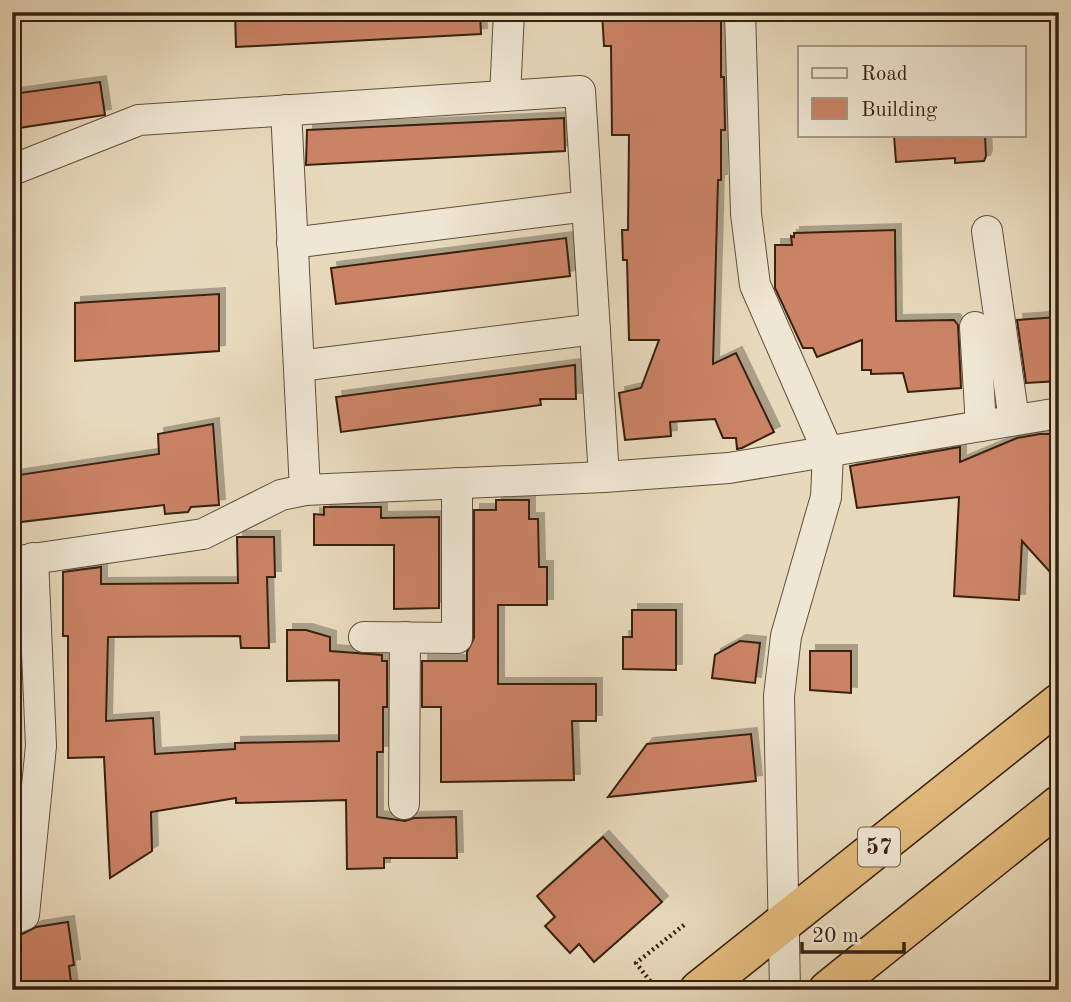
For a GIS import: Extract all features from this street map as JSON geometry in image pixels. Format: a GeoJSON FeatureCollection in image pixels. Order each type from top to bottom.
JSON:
{"type":"FeatureCollection","features":[{"type":"Feature","properties":{"kind":"highway","name":"57"},"geometry":{"type":"LineString","coordinates":[[699,990],[1059,703]]}},
{"type":"Feature","properties":{"kind":"highway"},"geometry":{"type":"LineString","coordinates":[[828,990],[1059,806]]}},
{"type":"Feature","properties":{"kind":"street"},"geometry":{"type":"LineString","coordinates":[[505,96],[509,12]]}},
{"type":"Feature","properties":{"kind":"street"},"geometry":{"type":"LineString","coordinates":[[740,12],[746,214],[755,285],[828,452],[826,498],[786,636],[779,696],[785,990]]}},
{"type":"Feature","properties":{"kind":"street"},"geometry":{"type":"LineString","coordinates":[[12,170],[139,120],[580,91],[604,477]]}},
{"type":"Feature","properties":{"kind":"street"},"geometry":{"type":"LineString","coordinates":[[286,110],[305,490]]}},
{"type":"Feature","properties":{"kind":"street"},"geometry":{"type":"LineString","coordinates":[[292,243],[587,206]]}},
{"type":"Feature","properties":{"kind":"street"},"geometry":{"type":"LineString","coordinates":[[987,231],[1014,420]]}},
{"type":"Feature","properties":{"kind":"street"},"geometry":{"type":"LineString","coordinates":[[975,327],[981,426]]}},
{"type":"Feature","properties":{"kind":"street"},"geometry":{"type":"LineString","coordinates":[[299,366],[595,329]]}},
{"type":"Feature","properties":{"kind":"street"},"geometry":{"type":"LineString","coordinates":[[12,920],[24,915],[41,746],[23,560],[203,534],[281,495],[305,490],[604,477],[729,468],[1059,413]]}},
{"type":"Feature","properties":{"kind":"street"},"geometry":{"type":"LineString","coordinates":[[364,637],[457,638],[457,483]]}},
{"type":"Feature","properties":{"kind":"street"},"geometry":{"type":"LineString","coordinates":[[404,804],[405,637]]}},
{"type":"Feature","properties":{"kind":"path"},"geometry":{"type":"LineString","coordinates":[[657,990],[636,963],[684,925]]}},
{"type":"Feature","properties":{"kind":"building"},"geometry":{"type":"Polygon","coordinates":[[[480,12],[481,34],[236,47],[235,13],[480,12]]]}},
{"type":"Feature","properties":{"kind":"building"},"geometry":{"type":"Polygon","coordinates":[[[602,12],[663,12],[663,18],[721,18],[721,77],[724,77],[725,130],[721,130],[721,180],[718,180],[713,364],[736,353],[774,432],[742,448],[737,449],[736,438],[723,438],[715,419],[670,422],[671,436],[625,440],[619,393],[641,388],[659,340],[629,340],[627,260],[623,260],[622,230],[628,230],[629,135],[612,135],[611,46],[604,46],[602,12]]]}},
{"type":"Feature","properties":{"kind":"building"},"geometry":{"type":"Polygon","coordinates":[[[100,82],[105,115],[12,129],[12,94],[100,82]]]}},
{"type":"Feature","properties":{"kind":"building"},"geometry":{"type":"Polygon","coordinates":[[[564,118],[565,151],[306,165],[307,130],[564,118]]]}},
{"type":"Feature","properties":{"kind":"building"},"geometry":{"type":"Polygon","coordinates":[[[894,136],[985,136],[984,161],[955,163],[955,158],[896,162],[894,136]]]}},
{"type":"Feature","properties":{"kind":"building"},"geometry":{"type":"Polygon","coordinates":[[[895,230],[896,321],[954,320],[958,325],[961,388],[908,392],[903,373],[871,374],[871,370],[862,370],[862,340],[817,357],[813,348],[803,348],[775,288],[775,245],[792,245],[791,236],[794,237],[794,233],[895,230]]]}},
{"type":"Feature","properties":{"kind":"building"},"geometry":{"type":"Polygon","coordinates":[[[566,238],[570,276],[336,304],[331,268],[566,238]]]}},
{"type":"Feature","properties":{"kind":"building"},"geometry":{"type":"Polygon","coordinates":[[[219,294],[219,351],[75,361],[75,303],[219,294]]]}},
{"type":"Feature","properties":{"kind":"building"},"geometry":{"type":"Polygon","coordinates":[[[1058,317],[1059,381],[1026,383],[1017,320],[1058,317]]]}},
{"type":"Feature","properties":{"kind":"building"},"geometry":{"type":"Polygon","coordinates":[[[575,365],[576,399],[540,399],[541,405],[341,432],[336,397],[575,365]]]}},
{"type":"Feature","properties":{"kind":"building"},"geometry":{"type":"Polygon","coordinates":[[[213,424],[219,505],[191,507],[188,512],[165,514],[164,505],[12,523],[12,476],[159,454],[158,434],[213,424]]]}},
{"type":"Feature","properties":{"kind":"building"},"geometry":{"type":"Polygon","coordinates":[[[1059,434],[1059,582],[1022,541],[1019,600],[954,596],[959,497],[857,508],[850,466],[960,447],[960,462],[1017,438],[1059,434]]]}},
{"type":"Feature","properties":{"kind":"building"},"geometry":{"type":"Polygon","coordinates":[[[496,500],[529,500],[529,519],[538,519],[539,567],[547,567],[547,605],[498,605],[498,684],[596,684],[596,721],[572,721],[574,780],[441,782],[441,707],[422,707],[422,661],[467,661],[467,652],[474,638],[474,510],[496,510],[496,500]]]}},
{"type":"Feature","properties":{"kind":"building"},"geometry":{"type":"Polygon","coordinates":[[[324,507],[381,507],[381,518],[439,517],[439,608],[394,609],[394,545],[314,545],[314,514],[324,515],[324,507]]]}},
{"type":"Feature","properties":{"kind":"building"},"geometry":{"type":"Polygon","coordinates":[[[237,537],[274,537],[275,577],[267,577],[269,648],[241,648],[240,636],[108,637],[106,721],[153,718],[155,754],[235,749],[235,743],[339,741],[339,680],[287,681],[287,630],[306,630],[330,637],[330,651],[382,655],[382,661],[387,661],[387,707],[383,707],[383,752],[377,752],[377,817],[405,821],[414,818],[456,817],[457,858],[384,858],[384,868],[347,869],[346,800],[236,803],[236,798],[151,812],[152,851],[110,878],[104,757],[68,758],[68,636],[63,636],[63,572],[101,567],[101,584],[238,583],[237,537]]]}},
{"type":"Feature","properties":{"kind":"building"},"geometry":{"type":"Polygon","coordinates":[[[632,610],[676,610],[676,670],[623,669],[623,637],[632,637],[632,610]]]}},
{"type":"Feature","properties":{"kind":"building"},"geometry":{"type":"Polygon","coordinates":[[[740,641],[760,643],[755,683],[712,678],[715,655],[740,641]]]}},
{"type":"Feature","properties":{"kind":"building"},"geometry":{"type":"Polygon","coordinates":[[[810,651],[851,651],[851,693],[810,690],[810,651]]]}},
{"type":"Feature","properties":{"kind":"building"},"geometry":{"type":"Polygon","coordinates":[[[751,734],[756,781],[608,797],[647,744],[751,734]]]}},
{"type":"Feature","properties":{"kind":"building"},"geometry":{"type":"Polygon","coordinates":[[[603,837],[662,902],[594,962],[579,944],[570,953],[545,926],[555,917],[537,896],[603,837]]]}},
{"type":"Feature","properties":{"kind":"building"},"geometry":{"type":"Polygon","coordinates":[[[68,922],[74,965],[69,966],[72,990],[12,990],[12,953],[19,952],[18,936],[36,927],[68,922]]]}}]}
